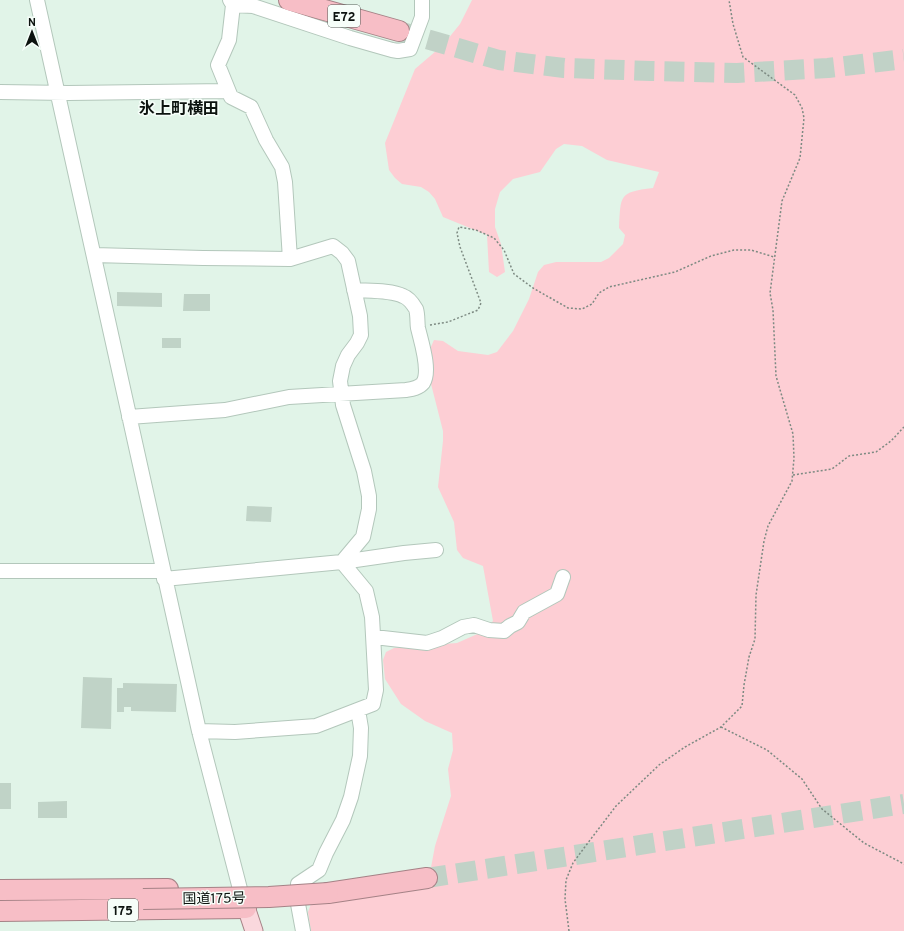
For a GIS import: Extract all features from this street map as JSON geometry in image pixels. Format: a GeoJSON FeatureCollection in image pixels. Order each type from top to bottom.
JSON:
{"type":"FeatureCollection","features":[{"type":"Feature","properties":{"kind":"highway","name":"E72"},"geometry":{"type":"LineString","coordinates":[[289,0],[399,31]]}},
{"type":"Feature","properties":{"kind":"highway","name":"国道175号"},"geometry":{"type":"LineString","coordinates":[[0,900],[269,897],[328,893],[427,878]]}},
{"type":"Feature","properties":{"kind":"highway","name":"175"},"geometry":{"type":"LineString","coordinates":[[0,890],[240,889]]}},
{"type":"Feature","properties":{"kind":"highway","name":"175"},"geometry":{"type":"LineString","coordinates":[[0,911],[246,908]]}},
{"type":"Feature","properties":{"kind":"main road"},"geometry":{"type":"LineString","coordinates":[[240,889],[254,931]]}},
{"type":"Feature","properties":{"kind":"street"},"geometry":{"type":"LineString","coordinates":[[37,0],[163,575],[199,731],[240,889]]}},
{"type":"Feature","properties":{"kind":"street"},"geometry":{"type":"LineString","coordinates":[[290,259],[285,182],[282,167],[266,140],[250,107],[231,97],[227,91],[218,65],[229,40],[231,2],[253,6],[350,38],[398,51],[410,49],[422,17],[422,0]]}},
{"type":"Feature","properties":{"kind":"street"},"geometry":{"type":"LineString","coordinates":[[0,92],[58,93],[227,91]]}},
{"type":"Feature","properties":{"kind":"street"},"geometry":{"type":"LineString","coordinates":[[94,255],[290,259],[333,246],[342,253],[348,261],[360,316],[361,335],[358,343],[348,355],[343,366],[340,381],[341,393],[343,405],[364,471],[369,496],[369,509],[363,537],[342,562]]}},
{"type":"Feature","properties":{"kind":"street"},"geometry":{"type":"LineString","coordinates":[[129,418],[225,410],[289,397],[406,390],[417,388],[424,382],[425,354],[418,328],[416,310],[410,301],[404,296],[392,293],[354,290]]}},
{"type":"Feature","properties":{"kind":"street"},"geometry":{"type":"LineString","coordinates":[[0,571],[163,575],[342,562],[436,550]]}},
{"type":"Feature","properties":{"kind":"street"},"geometry":{"type":"LineString","coordinates":[[199,731],[235,732],[316,726],[373,704],[376,690],[372,617],[366,591],[342,562]]}},
{"type":"Feature","properties":{"kind":"street"},"geometry":{"type":"LineString","coordinates":[[374,637],[427,643],[442,638],[463,627],[474,625],[489,630],[504,632],[510,626],[518,622],[524,612],[556,594],[563,577]]}},
{"type":"Feature","properties":{"kind":"street"},"geometry":{"type":"LineString","coordinates":[[303,931],[298,904],[298,884],[319,870],[343,820],[351,797],[360,756],[361,728],[358,710]]}},
{"type":"Feature","properties":{"kind":"path"},"geometry":{"type":"LineString","coordinates":[[569,931],[565,899],[566,880],[573,863],[616,806],[659,765],[685,747],[721,727],[742,706],[749,657],[754,639],[756,595],[764,541],[768,526],[792,482],[794,458],[793,434],[776,376],[773,310],[770,293],[782,201],[800,158],[804,118],[802,108],[795,95],[743,57],[733,24],[729,0]]}},
{"type":"Feature","properties":{"kind":"path"},"geometry":{"type":"LineString","coordinates":[[418,328],[448,322],[478,310],[481,303],[460,247],[457,232],[459,227],[476,230],[494,238],[504,250],[514,274],[533,288],[568,308],[582,309],[592,304],[599,293],[609,287],[675,272],[711,256],[734,250],[751,250],[774,257]]}},
{"type":"Feature","properties":{"kind":"path"},"geometry":{"type":"LineString","coordinates":[[793,475],[832,470],[849,456],[876,452],[891,441],[904,427]]}},
{"type":"Feature","properties":{"kind":"path"},"geometry":{"type":"LineString","coordinates":[[721,727],[767,750],[802,779],[822,809],[864,843],[904,864]]}},
{"type":"Feature","properties":{"kind":"shaded area"},"geometry":{"type":"Polygon","coordinates":[[[472,0],[904,0],[904,931],[311,931],[308,912],[311,904],[427,889],[435,846],[451,796],[448,769],[453,750],[452,733],[425,721],[401,704],[385,679],[383,660],[386,652],[394,648],[457,643],[482,632],[493,621],[483,566],[463,558],[457,550],[454,522],[438,487],[443,431],[429,376],[430,349],[434,340],[443,341],[458,351],[488,355],[497,352],[513,331],[529,299],[538,272],[544,265],[556,262],[601,262],[609,258],[623,244],[625,235],[619,228],[621,202],[627,194],[633,191],[653,188],[659,172],[607,160],[582,146],[564,144],[556,149],[540,172],[513,179],[500,192],[495,209],[495,227],[501,244],[505,272],[497,277],[489,272],[487,235],[443,217],[435,199],[429,192],[421,187],[402,184],[395,178],[389,170],[385,143],[415,69],[443,45],[460,24],[472,0]]]}},
{"type":"Feature","properties":{"kind":"building"},"geometry":{"type":"Polygon","coordinates":[[[117,292],[162,293],[162,307],[117,306],[117,292]]]}},
{"type":"Feature","properties":{"kind":"building"},"geometry":{"type":"Polygon","coordinates":[[[184,294],[210,294],[210,311],[183,311],[184,294]]]}},
{"type":"Feature","properties":{"kind":"building"},"geometry":{"type":"Polygon","coordinates":[[[162,338],[181,338],[181,348],[162,348],[162,338]]]}},
{"type":"Feature","properties":{"kind":"building"},"geometry":{"type":"Polygon","coordinates":[[[247,506],[272,507],[271,522],[246,521],[247,506]]]}},
{"type":"Feature","properties":{"kind":"building"},"geometry":{"type":"Polygon","coordinates":[[[83,677],[112,678],[111,729],[81,728],[83,677]]]}},
{"type":"Feature","properties":{"kind":"building"},"geometry":{"type":"Polygon","coordinates":[[[123,683],[177,684],[176,712],[131,711],[131,707],[124,707],[124,712],[117,712],[117,688],[123,688],[123,683]]]}},
{"type":"Feature","properties":{"kind":"building"},"geometry":{"type":"Polygon","coordinates":[[[0,783],[11,783],[11,809],[0,809],[0,783]]]}},
{"type":"Feature","properties":{"kind":"building"},"geometry":{"type":"Polygon","coordinates":[[[67,801],[67,818],[38,818],[38,802],[67,801]]]}},
{"type":"Feature","properties":{"kind":"tunnel"},"geometry":{"type":"LineString","coordinates":[[399,31],[499,60],[564,68],[737,73],[828,68],[904,59]]}},
{"type":"Feature","properties":{"kind":"tunnel"},"geometry":{"type":"LineString","coordinates":[[427,878],[904,804]]}},
{"type":"Feature","properties":{"kind":"district","name":"氷上町横田"},"geometry":{"type":"Point","coordinates":[179,108]}}]}
